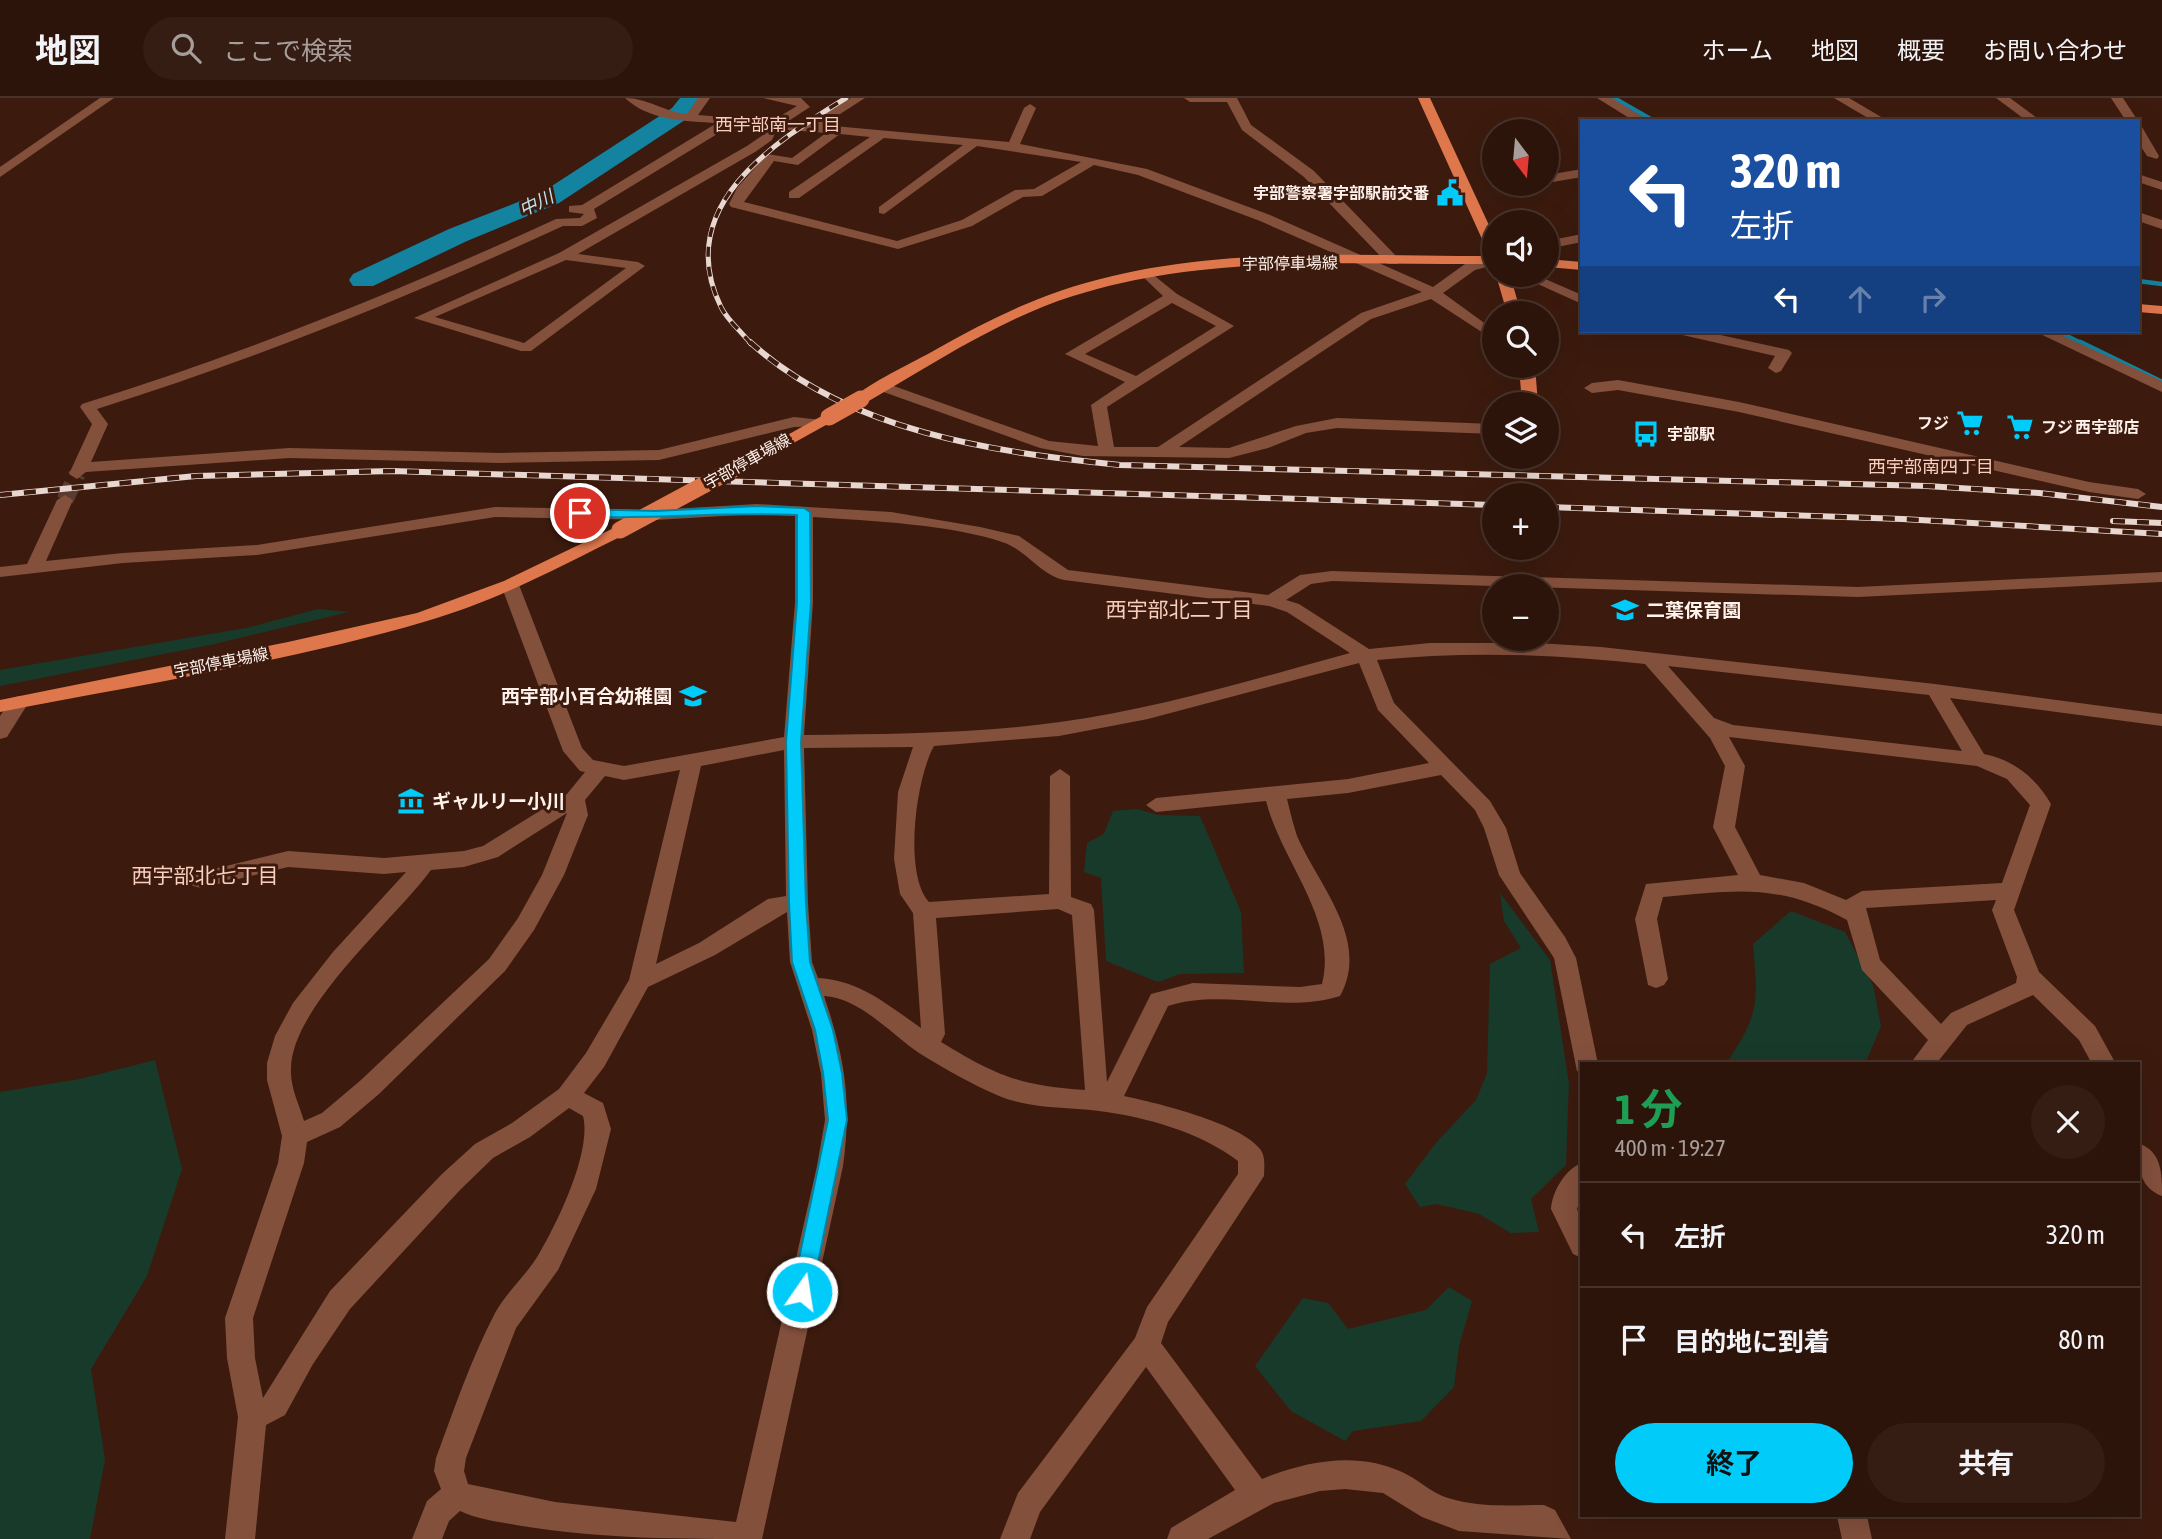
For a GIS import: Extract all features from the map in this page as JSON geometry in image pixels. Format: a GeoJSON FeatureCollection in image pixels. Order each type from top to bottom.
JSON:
{"type":"FeatureCollection","features":[{"type":"Feature","properties":{"kind":"main road"},"geometry":{"type":"LineString","coordinates":[[1424,98],[1482,224]]}},
{"type":"Feature","properties":{"kind":"main road","name":"宇部停車場線"},"geometry":{"type":"LineString","coordinates":[[10,704],[376,629],[454,606],[510,585],[621,530],[1042,303],[1097,285],[1146,274],[1248,263],[1482,260]]}},
{"type":"Feature","properties":{"kind":"main road"},"geometry":{"type":"LineString","coordinates":[[1559,264],[1580,266]]}},
{"type":"Feature","properties":{"kind":"main road"},"geometry":{"type":"LineString","coordinates":[[2140,308],[2162,310]]}},
{"type":"Feature","properties":{"kind":"street"},"geometry":{"type":"LineString","coordinates":[[0,173],[108,98]]}},
{"type":"Feature","properties":{"kind":"street"},"geometry":{"type":"LineString","coordinates":[[631,98],[660,113],[690,118],[1013,146],[1092,161],[1173,183],[1369,262],[1434,293],[1482,327]]}},
{"type":"Feature","properties":{"kind":"street"},"geometry":{"type":"LineString","coordinates":[[690,118],[704,98]]}},
{"type":"Feature","properties":{"kind":"street"},"geometry":{"type":"LineString","coordinates":[[564,256],[638,266],[526,348],[421,318],[564,256],[751,149],[768,137],[772,125],[804,107],[801,102],[769,98]]}},
{"type":"Feature","properties":{"kind":"street"},"geometry":{"type":"LineString","coordinates":[[809,130],[859,98]]}},
{"type":"Feature","properties":{"kind":"street"},"geometry":{"type":"LineString","coordinates":[[1190,98],[1231,98],[1247,127],[1309,174],[1393,261]]}},
{"type":"Feature","properties":{"kind":"street"},"geometry":{"type":"LineString","coordinates":[[1603,98],[1640,119]]}},
{"type":"Feature","properties":{"kind":"street"},"geometry":{"type":"LineString","coordinates":[[1840,98],[1878,119]]}},
{"type":"Feature","properties":{"kind":"street"},"geometry":{"type":"LineString","coordinates":[[2001,98],[2032,119]]}},
{"type":"Feature","properties":{"kind":"street"},"geometry":{"type":"LineString","coordinates":[[2117,98],[2131,119]]}},
{"type":"Feature","properties":{"kind":"street"},"geometry":{"type":"LineString","coordinates":[[1013,146],[1030,108]]}},
{"type":"Feature","properties":{"kind":"street"},"geometry":{"type":"LineString","coordinates":[[728,122],[585,209],[591,213],[590,218],[582,222],[561,222],[432,282],[286,341],[177,381],[88,407],[100,424],[78,471],[289,453],[501,458],[659,455],[794,422],[823,420]]}},
{"type":"Feature","properties":{"kind":"street"},"geometry":{"type":"LineString","coordinates":[[836,131],[794,162],[771,157],[742,191],[736,204],[898,245],[967,223],[1020,193],[1037,193],[1092,161]]}},
{"type":"Feature","properties":{"kind":"street"},"geometry":{"type":"LineString","coordinates":[[2140,157],[2158,156],[2144,133]]}},
{"type":"Feature","properties":{"kind":"street"},"geometry":{"type":"LineString","coordinates":[[794,195],[882,134]]}},
{"type":"Feature","properties":{"kind":"street"},"geometry":{"type":"LineString","coordinates":[[884,210],[975,142]]}},
{"type":"Feature","properties":{"kind":"street"},"geometry":{"type":"LineString","coordinates":[[1559,177],[1580,173]]}},
{"type":"Feature","properties":{"kind":"street"},"geometry":{"type":"LineString","coordinates":[[2140,179],[2162,186]]}},
{"type":"Feature","properties":{"kind":"street"},"geometry":{"type":"LineString","coordinates":[[2140,217],[2162,225]]}},
{"type":"Feature","properties":{"kind":"street"},"geometry":{"type":"LineString","coordinates":[[1559,244],[1580,239]]}},
{"type":"Feature","properties":{"kind":"street"},"geometry":{"type":"LineString","coordinates":[[1160,453],[1311,349],[1366,316],[1434,293],[1470,267],[1482,264]]}},
{"type":"Feature","properties":{"kind":"street"},"geometry":{"type":"LineString","coordinates":[[1107,452],[1099,405],[1227,326],[1172,297],[1146,274]]}},
{"type":"Feature","properties":{"kind":"street"},"geometry":{"type":"LineString","coordinates":[[1552,287],[1580,299]]}},
{"type":"Feature","properties":{"kind":"street"},"geometry":{"type":"LineString","coordinates":[[1137,382],[1073,354],[1172,297]]}},
{"type":"Feature","properties":{"kind":"street"},"geometry":{"type":"LineString","coordinates":[[1693,333],[1784,353],[1776,368]]}},
{"type":"Feature","properties":{"kind":"street"},"geometry":{"type":"LineString","coordinates":[[2045,333],[2162,387]]}},
{"type":"Feature","properties":{"kind":"street"},"geometry":{"type":"LineString","coordinates":[[1592,388],[1618,385],[1739,407],[2089,487],[2138,494]]}},
{"type":"Feature","properties":{"kind":"street"},"geometry":{"type":"LineString","coordinates":[[883,387],[1046,445],[1107,452],[1244,450],[1302,429],[1337,423],[1482,429]]}},
{"type":"Feature","properties":{"kind":"street"},"geometry":{"type":"LineString","coordinates":[[34,568],[65,500]]}},
{"type":"Feature","properties":{"kind":"street"},"geometry":{"type":"LineString","coordinates":[[0,572],[123,558],[257,550],[495,512],[655,515],[757,509],[891,517],[979,532],[1013,540],[1030,550],[1052,570],[1065,575],[1271,601],[1293,608],[1366,654],[1385,706],[1483,806],[1495,828],[1510,875],[1554,937],[1565,958],[1586,1062]]}},
{"type":"Feature","properties":{"kind":"street"},"geometry":{"type":"LineString","coordinates":[[568,1096],[594,1110],[599,1129],[583,1189],[549,1262],[506,1321],[480,1378],[451,1458],[449,1471],[457,1494],[473,1502],[555,1517],[747,1539],[830,1166],[837,1120],[833,1073],[811,987],[801,962],[797,903],[794,742],[804,602],[804,512]]}},
{"type":"Feature","properties":{"kind":"street"},"geometry":{"type":"LineString","coordinates":[[1271,601],[1306,579],[1332,576],[1858,592],[2162,577]]}},
{"type":"Feature","properties":{"kind":"street"},"geometry":{"type":"LineString","coordinates":[[510,585],[579,761],[598,770],[624,773],[794,742],[927,740],[1096,724],[1390,650],[1537,649],[1651,659],[1936,690],[2162,720]]}},
{"type":"Feature","properties":{"kind":"street"},"geometry":{"type":"LineString","coordinates":[[1651,659],[1718,735],[1735,766],[1724,827],[1754,882]]}},
{"type":"Feature","properties":{"kind":"street"},"geometry":{"type":"LineString","coordinates":[[1936,690],[1977,759]]}},
{"type":"Feature","properties":{"kind":"street"},"geometry":{"type":"LineString","coordinates":[[0,732],[10,704]]}},
{"type":"Feature","properties":{"kind":"street"},"geometry":{"type":"LineString","coordinates":[[1703,721],[1731,731],[1997,762],[2025,781],[2040,804],[2003,910],[2029,977],[2087,1033],[2103,1062]]}},
{"type":"Feature","properties":{"kind":"street"},"geometry":{"type":"LineString","coordinates":[[926,1045],[933,1034],[924,911],[912,895],[905,859],[907,804],[920,748],[927,740]]}},
{"type":"Feature","properties":{"kind":"street"},"geometry":{"type":"LineString","coordinates":[[252,1418],[275,1406],[303,1355],[340,1300],[410,1229],[451,1182],[484,1151],[521,1130],[568,1096],[595,1060],[640,981],[692,761]]}},
{"type":"Feature","properties":{"kind":"street"},"geometry":{"type":"LineString","coordinates":[[1156,805],[1275,795],[1433,772],[1446,767]]}},
{"type":"Feature","properties":{"kind":"street"},"geometry":{"type":"LineString","coordinates":[[201,880],[288,859],[384,866],[464,859],[490,852],[574,799],[598,770]]}},
{"type":"Feature","properties":{"kind":"street"},"geometry":{"type":"LineString","coordinates":[[1060,776],[1060,901]]}},
{"type":"Feature","properties":{"kind":"street"},"geometry":{"type":"LineString","coordinates":[[1100,1101],[1118,1087],[1159,1000],[1170,995],[1198,993],[1304,997],[1332,990],[1340,968],[1330,916],[1287,835],[1275,795]]}},
{"type":"Feature","properties":{"kind":"street"},"geometry":{"type":"LineString","coordinates":[[295,1136],[331,1120],[370,1087],[497,965],[554,876],[578,815],[574,799]]}},
{"type":"Feature","properties":{"kind":"street"},"geometry":{"type":"LineString","coordinates":[[240,1539],[252,1418],[241,1358],[239,1318],[291,1163],[295,1136],[292,1114],[279,1079],[279,1063],[289,1032],[316,990],[387,911],[424,863]]}},
{"type":"Feature","properties":{"kind":"street"},"geometry":{"type":"LineString","coordinates":[[1656,979],[1646,919],[1654,890],[1732,880],[1784,885],[1814,893],[1856,915]]}},
{"type":"Feature","properties":{"kind":"street"},"geometry":{"type":"LineString","coordinates":[[1941,1039],[1870,964],[1854,905],[1862,899],[2010,891]]}},
{"type":"Feature","properties":{"kind":"street"},"geometry":{"type":"LineString","coordinates":[[924,911],[1060,901],[1083,910],[1089,1022],[1095,1083],[1100,1101]]}},
{"type":"Feature","properties":{"kind":"street"},"geometry":{"type":"LineString","coordinates":[[640,981],[707,949],[776,905],[797,903]]}},
{"type":"Feature","properties":{"kind":"street"},"geometry":{"type":"LineString","coordinates":[[1924,1062],[1959,1019],[2026,988],[2029,977]]}},
{"type":"Feature","properties":{"kind":"street"},"geometry":{"type":"LineString","coordinates":[[811,987],[839,988],[867,1002],[926,1045],[977,1076],[1010,1090],[1042,1097],[1100,1101],[1157,1114],[1236,1143],[1251,1156],[1251,1176],[1157,1315],[1146,1345],[1029,1503],[1014,1539]]}},
{"type":"Feature","properties":{"kind":"street"},"geometry":{"type":"LineString","coordinates":[[2140,1156],[2162,1185]]}},
{"type":"Feature","properties":{"kind":"street"},"geometry":{"type":"LineString","coordinates":[[1580,1177],[1564,1197],[1564,1213],[1580,1242]]}},
{"type":"Feature","properties":{"kind":"street"},"geometry":{"type":"LineString","coordinates":[[1146,1345],[1256,1495]]}},
{"type":"Feature","properties":{"kind":"street"},"geometry":{"type":"LineString","coordinates":[[1181,1539],[1256,1495],[1327,1474],[1372,1476],[1402,1485],[1432,1507],[1465,1518],[1544,1520],[1556,1539]]}},
{"type":"Feature","properties":{"kind":"street"},"geometry":{"type":"LineString","coordinates":[[427,1539],[438,1511],[457,1494]]}},
{"type":"Feature","properties":{"kind":"street"},"geometry":{"type":"LineString","coordinates":[[1852,1517],[1857,1539]]}},
{"type":"Feature","properties":{"kind":"green space"},"geometry":{"type":"Polygon","coordinates":[[[318,609],[349,612],[210,645],[0,686],[0,670],[246,628],[318,609]]]}},
{"type":"Feature","properties":{"kind":"green space"},"geometry":{"type":"Polygon","coordinates":[[[1137,809],[1158,815],[1200,816],[1241,912],[1244,973],[1180,974],[1158,982],[1106,961],[1101,878],[1084,872],[1087,843],[1104,834],[1113,811],[1137,809]]]}},
{"type":"Feature","properties":{"kind":"green space"},"geometry":{"type":"Polygon","coordinates":[[[1500,893],[1550,960],[1569,1084],[1566,1165],[1531,1199],[1539,1232],[1511,1233],[1479,1214],[1437,1204],[1420,1207],[1405,1184],[1436,1143],[1476,1100],[1487,1073],[1490,964],[1521,948],[1504,921],[1500,893]]]}},
{"type":"Feature","properties":{"kind":"green space"},"geometry":{"type":"Polygon","coordinates":[[[1791,911],[1845,932],[1873,985],[1881,1026],[1868,1062],[1727,1062],[1745,1032],[1754,1007],[1756,980],[1753,944],[1791,911]]]}},
{"type":"Feature","properties":{"kind":"green space"},"geometry":{"type":"Polygon","coordinates":[[[155,1060],[182,1169],[147,1276],[91,1369],[105,1460],[90,1539],[0,1539],[0,1092],[80,1079],[155,1060]]]}},
{"type":"Feature","properties":{"kind":"green space"},"geometry":{"type":"Polygon","coordinates":[[[1449,1287],[1472,1301],[1459,1346],[1454,1387],[1421,1421],[1353,1431],[1345,1441],[1291,1411],[1255,1366],[1303,1298],[1328,1303],[1348,1329],[1426,1310],[1449,1287]]]}},
{"type":"Feature","properties":{"kind":"waterway","name":"中川"},"geometry":{"type":"LineString","coordinates":[[363,280],[458,235],[550,198],[680,113],[692,98]]}},
{"type":"Feature","properties":{"kind":"waterway"},"geometry":{"type":"LineString","coordinates":[[1614,98],[1651,119]]}},
{"type":"Feature","properties":{"kind":"waterway"},"geometry":{"type":"LineString","coordinates":[[2140,281],[2162,284]]}},
{"type":"Feature","properties":{"kind":"waterway"},"geometry":{"type":"LineString","coordinates":[[2061,333],[2083,344]]}},
{"type":"Feature","properties":{"kind":"waterway"},"geometry":{"type":"LineString","coordinates":[[2080,342],[2162,382]]}},
{"type":"Feature","properties":{"kind":"tunnel"},"geometry":{"type":"LineString","coordinates":[[65,500],[77,474]]}},
{"type":"Feature","properties":{"kind":"railway"},"geometry":{"type":"LineString","coordinates":[[751,344],[721,307],[709,271],[710,238],[720,209],[738,182],[761,158],[846,98]]}},
{"type":"Feature","properties":{"kind":"railway"},"geometry":{"type":"LineString","coordinates":[[750,342],[789,373],[832,397],[877,417],[973,444],[1071,460],[1120,465],[1927,486],[2039,493],[2162,507]]}},
{"type":"Feature","properties":{"kind":"railway"},"geometry":{"type":"LineString","coordinates":[[0,495],[196,476],[392,471],[1482,505]]}},
{"type":"Feature","properties":{"kind":"railway"},"geometry":{"type":"LineString","coordinates":[[1559,507],[1902,519],[2162,534]]}},
{"type":"Feature","properties":{"kind":"railway"},"geometry":{"type":"LineString","coordinates":[[2113,521],[2162,523]]}},
{"type":"Feature","properties":{"kind":"place","name":"宇部警察署宇部駅前交番"},"geometry":{"type":"Point","coordinates":[1450,193]}},
{"type":"Feature","properties":{"kind":"place","name":"フジ"},"geometry":{"type":"Point","coordinates":[1970,423]}},
{"type":"Feature","properties":{"kind":"place","name":"フジ 西宇部店"},"geometry":{"type":"Point","coordinates":[2020,427]}},
{"type":"Feature","properties":{"kind":"place","name":"宇部駅"},"geometry":{"type":"Point","coordinates":[1646,434]}},
{"type":"Feature","properties":{"kind":"place","name":"二葉保育園"},"geometry":{"type":"Point","coordinates":[1625,610]}},
{"type":"Feature","properties":{"kind":"place","name":"西宇部小百合幼稚園"},"geometry":{"type":"Point","coordinates":[693,696]}},
{"type":"Feature","properties":{"kind":"place","name":"ギャルリー小川"},"geometry":{"type":"Point","coordinates":[411,801]}},
{"type":"Feature","properties":{"kind":"district","name":"西宇部南一丁目"},"geometry":{"type":"Point","coordinates":[778,124]}},
{"type":"Feature","properties":{"kind":"district","name":"西宇部南四丁目"},"geometry":{"type":"Point","coordinates":[1931,466]}},
{"type":"Feature","properties":{"kind":"district","name":"西宇部北二丁目"},"geometry":{"type":"Point","coordinates":[1179,609]}},
{"type":"Feature","properties":{"kind":"district","name":"西宇部北七丁目"},"geometry":{"type":"Point","coordinates":[205,875]}},
{"type":"Feature","properties":{"kind":"route"},"geometry":{"type":"LineString","coordinates":[[580,513],[655,515],[757,509],[804,512],[801,517],[804,602],[794,742],[797,903],[801,962],[824,1030],[833,1073],[837,1120],[830,1166],[802,1292]]}}]}
